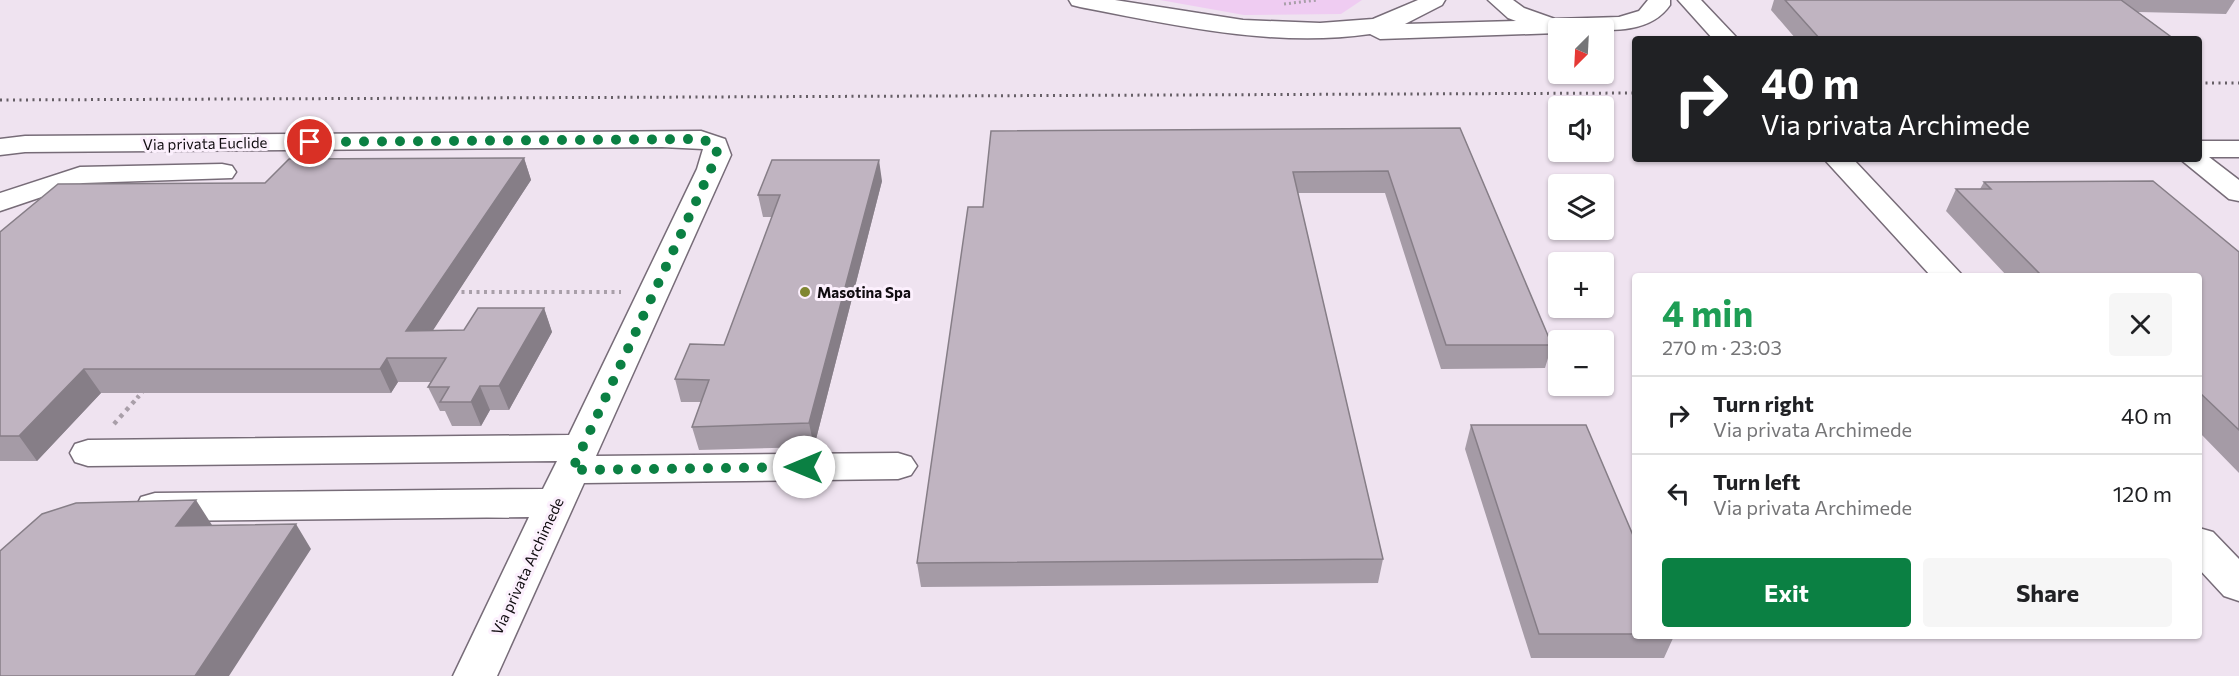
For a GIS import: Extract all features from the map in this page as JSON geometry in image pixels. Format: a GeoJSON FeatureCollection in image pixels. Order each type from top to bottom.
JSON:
{"type":"FeatureCollection","features":[{"type":"Feature","properties":{"kind":"street"},"geometry":{"type":"LineString","coordinates":[[1080,0],[1231,26],[1396,32],[1548,28]]}},
{"type":"Feature","properties":{"kind":"street"},"geometry":{"type":"LineString","coordinates":[[1343,30],[1391,22],[1434,0]]}},
{"type":"Feature","properties":{"kind":"street"},"geometry":{"type":"LineString","coordinates":[[1500,0],[1527,18],[1548,24]]}},
{"type":"Feature","properties":{"kind":"street"},"geometry":{"type":"LineString","coordinates":[[1614,24],[1630,23],[1652,13],[1659,5],[1659,0]]}},
{"type":"Feature","properties":{"kind":"street"},"geometry":{"type":"LineString","coordinates":[[1689,0],[1723,36]]}},
{"type":"Feature","properties":{"kind":"street"},"geometry":{"type":"LineString","coordinates":[[1343,30],[1349,21],[1372,5]]}},
{"type":"Feature","properties":{"kind":"street","name":"Via privata Euclide"},"geometry":{"type":"LineString","coordinates":[[0,147],[662,139]]}},
{"type":"Feature","properties":{"kind":"street","name":"Via privata Archimede"},"geometry":{"type":"LineString","coordinates":[[476,676],[717,155],[716,145],[701,139],[662,139]]}},
{"type":"Feature","properties":{"kind":"street"},"geometry":{"type":"LineString","coordinates":[[2202,149],[2239,149]]}},
{"type":"Feature","properties":{"kind":"street"},"geometry":{"type":"LineString","coordinates":[[1841,162],[1945,273]]}},
{"type":"Feature","properties":{"kind":"street"},"geometry":{"type":"LineString","coordinates":[[2198,162],[2239,193]]}},
{"type":"Feature","properties":{"kind":"street"},"geometry":{"type":"LineString","coordinates":[[0,202],[80,175],[222,172]]}},
{"type":"Feature","properties":{"kind":"street"},"geometry":{"type":"LineString","coordinates":[[88,453],[570,474]]}},
{"type":"Feature","properties":{"kind":"street"},"geometry":{"type":"LineString","coordinates":[[124,507],[570,474],[898,466]]}},
{"type":"Feature","properties":{"kind":"street"},"geometry":{"type":"LineString","coordinates":[[2202,546],[2239,585]]}},
{"type":"Feature","properties":{"kind":"path"},"geometry":{"type":"LineString","coordinates":[[442,292],[654,291]]}},
{"type":"Feature","properties":{"kind":"path"},"geometry":{"type":"LineString","coordinates":[[88,453],[151,382]]}},
{"type":"Feature","properties":{"kind":"shaded area"},"geometry":{"type":"Polygon","coordinates":[[[1160,0],[1362,0],[1341,14],[1244,15],[1160,0]]]}},
{"type":"Feature","properties":{"kind":"building"},"geometry":{"type":"Polygon","coordinates":[[[1785,0],[2121,0],[2170,36],[1817,36],[1785,0]]]}},
{"type":"Feature","properties":{"kind":"building"},"geometry":{"type":"Polygon","coordinates":[[[1460,128],[1548,336],[1548,345],[1446,345],[1388,171],[1293,172],[1383,559],[917,563],[968,207],[983,207],[991,131],[1460,128]]]}},
{"type":"Feature","properties":{"kind":"building"},"geometry":{"type":"Polygon","coordinates":[[[524,158],[406,331],[464,330],[478,308],[544,308],[499,386],[480,386],[471,402],[440,402],[449,387],[428,387],[446,358],[387,358],[380,369],[84,369],[19,436],[0,436],[0,232],[58,184],[265,183],[289,159],[524,158]]]}},
{"type":"Feature","properties":{"kind":"building","name":"Masotina Spa"},"geometry":{"type":"Polygon","coordinates":[[[772,160],[879,160],[809,423],[692,427],[709,380],[675,379],[690,344],[724,345],[780,195],[758,195],[772,160]]]}},
{"type":"Feature","properties":{"kind":"building"},"geometry":{"type":"Polygon","coordinates":[[[2153,181],[2239,252],[2239,430],[2202,395],[2202,273],[2039,273],[1956,189],[1991,189],[1984,182],[2153,181]]]}},
{"type":"Feature","properties":{"kind":"building"},"geometry":{"type":"Polygon","coordinates":[[[1471,425],[1586,425],[1632,533],[1632,634],[1539,634],[1471,425]]]}},
{"type":"Feature","properties":{"kind":"building"},"geometry":{"type":"Polygon","coordinates":[[[196,500],[176,526],[296,524],[195,676],[0,676],[0,551],[42,514],[76,503],[196,500]]]}},
{"type":"Feature","properties":{"kind":"railway"},"geometry":{"type":"LineString","coordinates":[[2202,83],[2239,83]]}},
{"type":"Feature","properties":{"kind":"railway"},"geometry":{"type":"LineString","coordinates":[[0,100],[1632,93]]}},
{"type":"Feature","properties":{"kind":"place","name":"Masotina Spa"},"geometry":{"type":"Point","coordinates":[805,292]}},
{"type":"Feature","properties":{"kind":"route"},"geometry":{"type":"LineString","coordinates":[[310,142],[701,139],[716,145],[717,155],[711,169],[572,470],[804,467]]}}]}
